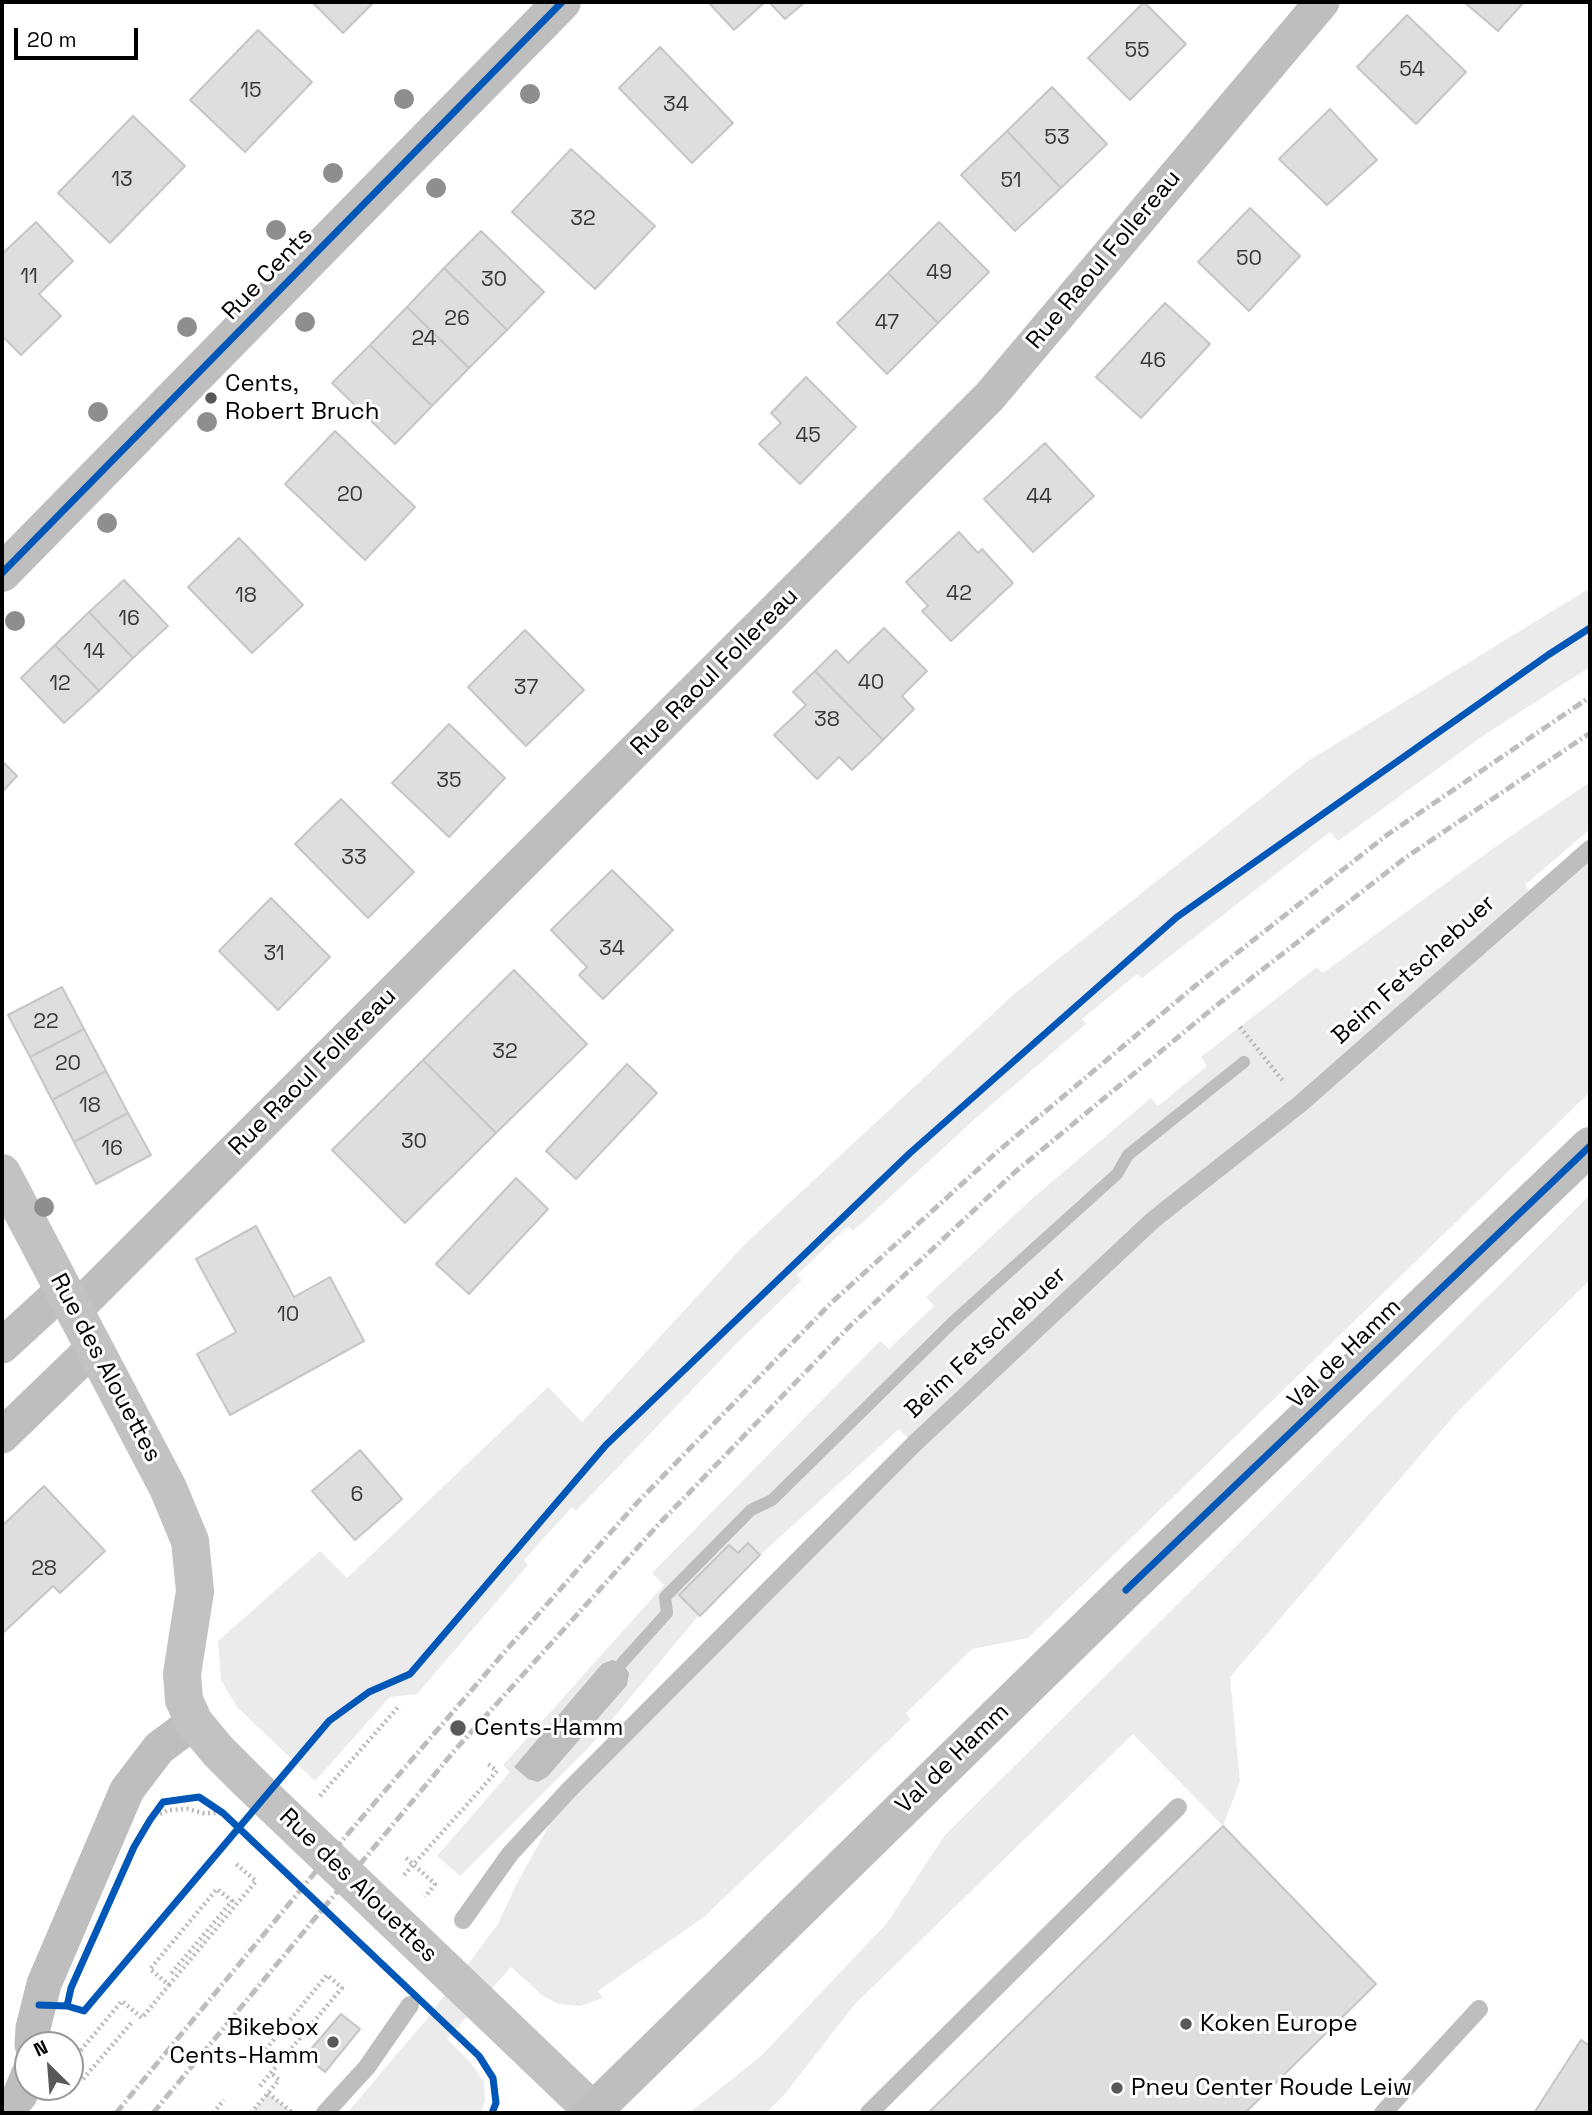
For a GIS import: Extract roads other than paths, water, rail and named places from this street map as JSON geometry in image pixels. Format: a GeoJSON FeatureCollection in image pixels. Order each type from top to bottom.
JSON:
{"type":"FeatureCollection","features":[{"type":"Feature","properties":{"kind":"main road","name":"Rue Cents"},"geometry":{"type":"LineString","coordinates":[[2,573],[562,2]]}},
{"type":"Feature","properties":{"kind":"main road","name":"Val de Hamm"},"geometry":{"type":"LineString","coordinates":[[592,2112],[1126,1590],[1590,1146]]}},
{"type":"Feature","properties":{"kind":"main road","name":"Rue des Alouettes"},"geometry":{"type":"LineString","coordinates":[[2,1173],[169,1488],[190,1541],[195,1591],[182,1674],[184,1700],[194,1722],[248,1781],[592,2112]]}},
{"type":"Feature","properties":{"kind":"street","name":"Rue Raoul Follereau"},"geometry":{"type":"LineString","coordinates":[[2,1346],[69,1300],[990,396],[1322,2]]}},
{"type":"Feature","properties":{"kind":"street"},"geometry":{"type":"LineString","coordinates":[[2,1436],[94,1347]]}},
{"type":"Feature","properties":{"kind":"street"},"geometry":{"type":"LineString","coordinates":[[33,2031],[44,1984],[127,1790],[159,1748],[194,1722]]}},
{"type":"Feature","properties":{"kind":"lane","name":"Beim Fetschebuer"},"geometry":{"type":"LineString","coordinates":[[463,1920],[510,1854],[568,1791],[914,1444],[1153,1220],[1300,1104],[1590,849]]}},
{"type":"Feature","properties":{"kind":"lane"},"geometry":{"type":"LineString","coordinates":[[869,2113],[1178,1807]]}},
{"type":"Feature","properties":{"kind":"lane"},"geometry":{"type":"LineString","coordinates":[[325,2113],[367,2067],[410,2005]]}},
{"type":"Feature","properties":{"kind":"lane"},"geometry":{"type":"LineString","coordinates":[[1383,2113],[1479,2009]]}},
{"type":"Feature","properties":{"kind":"waterway"},"geometry":{"type":"LineString","coordinates":[[622,1663],[667,1613],[665,1597],[751,1510],[772,1500],[953,1322],[1117,1174],[1128,1155],[1244,1062]]}},
{"type":"Feature","properties":{"kind":"railway"},"geometry":{"type":"LineString","coordinates":[[116,2113],[322,1864],[501,1656],[635,1505],[830,1304],[997,1152],[1195,986],[1387,835],[1590,697]]}},
{"type":"Feature","properties":{"kind":"railway"},"geometry":{"type":"LineString","coordinates":[[153,2113],[455,1750],[657,1526],[850,1326],[1015,1172],[1212,1009],[1405,858],[1590,733]]}},
{"type":"Feature","properties":{"kind":"place","name":"Cents, Robert Bruch"},"geometry":{"type":"Point","coordinates":[211,398]}},
{"type":"Feature","properties":{"kind":"place","name":"Cents-Hamm"},"geometry":{"type":"Point","coordinates":[458,1728]}},
{"type":"Feature","properties":{"kind":"place","name":"Koken Europe"},"geometry":{"type":"Point","coordinates":[1186,2024]}},
{"type":"Feature","properties":{"kind":"place","name":"Bikebox Cents-Hamm"},"geometry":{"type":"Point","coordinates":[333,2042]}},
{"type":"Feature","properties":{"kind":"place","name":"Pneu Center Roude Leiw"},"geometry":{"type":"Point","coordinates":[1117,2088]}}]}
